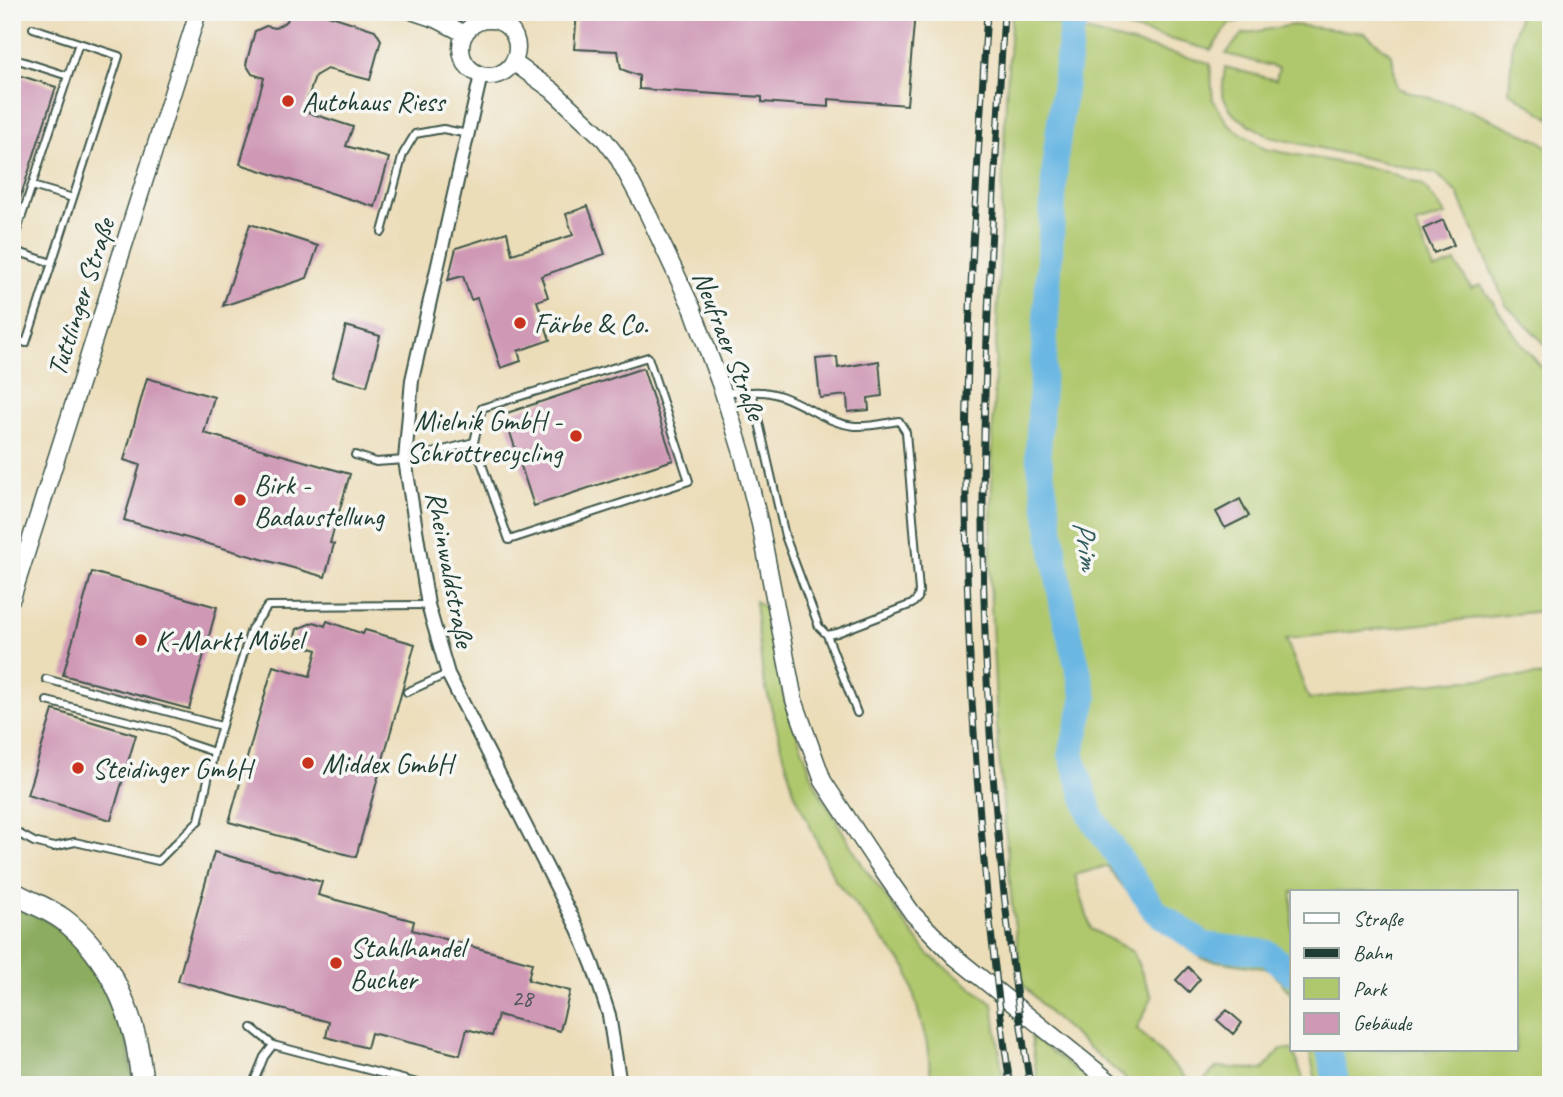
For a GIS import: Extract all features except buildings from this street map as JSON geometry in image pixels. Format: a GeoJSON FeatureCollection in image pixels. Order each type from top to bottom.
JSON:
{"type":"FeatureCollection","features":[{"type":"Feature","properties":{"kind":"main road"},"geometry":{"type":"LineString","coordinates":[[17,897],[65,921],[95,951],[119,990],[129,1015],[139,1054],[142,1084]]}},
{"type":"Feature","properties":{"kind":"street"},"geometry":{"type":"LineString","coordinates":[[414,12],[438,20],[465,34]]}},
{"type":"Feature","properties":{"kind":"street","name":"Tuttlinger Straße"},"geometry":{"type":"LineString","coordinates":[[12,598],[200,15]]}},
{"type":"Feature","properties":{"kind":"street"},"geometry":{"type":"LineString","coordinates":[[503,18],[515,40],[513,62],[499,75],[481,75],[472,71],[463,60],[461,46],[465,34],[478,22],[503,18]]}},
{"type":"Feature","properties":{"kind":"street","name":"Neufraer Straße"},"geometry":{"type":"LineString","coordinates":[[513,62],[552,90],[604,139],[617,156],[648,214],[692,310],[723,392],[743,456],[760,524],[794,700],[824,781],[913,914],[955,957],[1114,1085]]}},
{"type":"Feature","properties":{"kind":"street","name":"Rheinwaldstraße"},"geometry":{"type":"LineString","coordinates":[[481,75],[412,380],[405,460],[428,605],[448,674],[583,942],[609,1015],[620,1085]]}},
{"type":"Feature","properties":{"kind":"lane"},"geometry":{"type":"LineString","coordinates":[[12,338],[26,343],[119,56],[33,28]]}},
{"type":"Feature","properties":{"kind":"lane"},"geometry":{"type":"LineString","coordinates":[[51,263],[12,248],[79,43]]}},
{"type":"Feature","properties":{"kind":"lane"},"geometry":{"type":"LineString","coordinates":[[12,58],[68,76]]}},
{"type":"Feature","properties":{"kind":"lane"},"geometry":{"type":"LineString","coordinates":[[382,232],[403,154],[415,134],[443,129],[468,134]]}},
{"type":"Feature","properties":{"kind":"lane"},"geometry":{"type":"LineString","coordinates":[[32,186],[73,198]]}},
{"type":"Feature","properties":{"kind":"lane"},"geometry":{"type":"LineString","coordinates":[[648,356],[689,481],[509,540],[474,442],[482,408],[648,356]]}},
{"type":"Feature","properties":{"kind":"lane"},"geometry":{"type":"LineString","coordinates":[[723,392],[776,393],[841,423],[856,426],[899,421],[906,432],[918,598],[912,604],[827,635]]}},
{"type":"Feature","properties":{"kind":"lane"},"geometry":{"type":"LineString","coordinates":[[752,392],[785,536],[857,713]]}},
{"type":"Feature","properties":{"kind":"lane"},"geometry":{"type":"LineString","coordinates":[[355,455],[376,461],[405,460],[474,442]]}},
{"type":"Feature","properties":{"kind":"lane"},"geometry":{"type":"LineString","coordinates":[[12,817],[14,831],[34,842],[53,847],[75,842],[158,862],[199,820],[221,726],[251,629],[268,607],[428,605]]}},
{"type":"Feature","properties":{"kind":"lane"},"geometry":{"type":"LineString","coordinates":[[407,692],[448,674]]}},
{"type":"Feature","properties":{"kind":"lane"},"geometry":{"type":"LineString","coordinates":[[46,679],[221,726]]}},
{"type":"Feature","properties":{"kind":"lane"},"geometry":{"type":"LineString","coordinates":[[47,701],[168,731],[184,742],[214,752]]}},
{"type":"Feature","properties":{"kind":"lane"},"geometry":{"type":"LineString","coordinates":[[252,1028],[273,1045],[425,1085]]}},
{"type":"Feature","properties":{"kind":"lane"},"geometry":{"type":"LineString","coordinates":[[255,1079],[264,1057],[273,1045]]}},
{"type":"Feature","properties":{"kind":"green space"},"geometry":{"type":"Polygon","coordinates":[[[1012,12],[1210,63],[1213,100],[1229,125],[1265,149],[1386,171],[1423,185],[1446,215],[1416,224],[1434,270],[1455,262],[1471,288],[1481,285],[1523,346],[1551,378],[1551,610],[1286,639],[1309,699],[1452,681],[1551,675],[1551,1085],[1317,1085],[1309,1052],[1518,1052],[1518,890],[1290,890],[1290,993],[1270,969],[1203,959],[1148,918],[1107,866],[1075,875],[1091,929],[1133,952],[1152,997],[1137,1029],[1193,1085],[1133,1085],[1052,1016],[1023,984],[1012,906],[998,746],[990,584],[993,421],[1012,12]],[[1240,499],[1217,512],[1225,528],[1249,516],[1240,499]]]}},
{"type":"Feature","properties":{"kind":"green space"},"geometry":{"type":"Polygon","coordinates":[[[1068,12],[1263,12],[1228,25],[1211,50],[1068,12]]]}},
{"type":"Feature","properties":{"kind":"green space"},"geometry":{"type":"Polygon","coordinates":[[[1520,12],[1551,12],[1551,119],[1509,91],[1513,41],[1520,12]]]}},
{"type":"Feature","properties":{"kind":"green space"},"geometry":{"type":"Polygon","coordinates":[[[1293,25],[1365,33],[1392,55],[1397,88],[1467,109],[1540,141],[1551,150],[1551,350],[1506,305],[1458,194],[1437,174],[1270,137],[1234,115],[1222,95],[1225,67],[1276,80],[1279,68],[1226,54],[1242,34],[1293,25]]]}},
{"type":"Feature","properties":{"kind":"green space"},"geometry":{"type":"Polygon","coordinates":[[[755,601],[766,608],[785,701],[816,786],[863,866],[928,954],[993,1004],[1004,1085],[932,1085],[927,1044],[907,969],[835,880],[794,792],[763,677],[755,601]]]}},
{"type":"Feature","properties":{"kind":"green space"},"geometry":{"type":"Polygon","coordinates":[[[12,908],[53,924],[71,938],[100,974],[120,1015],[133,1085],[12,1085],[12,908]]]}},
{"type":"Feature","properties":{"kind":"green space"},"geometry":{"type":"Polygon","coordinates":[[[1031,1036],[1095,1085],[1038,1085],[1031,1036]]]}},
{"type":"Feature","properties":{"kind":"green space"},"geometry":{"type":"Polygon","coordinates":[[[1281,1049],[1290,1050],[1294,1052],[1304,1081],[1309,1085],[1199,1085],[1217,1067],[1263,1070],[1281,1049]]]}},
{"type":"Feature","properties":{"kind":"waterway","name":"Prim"},"geometry":{"type":"LineString","coordinates":[[1082,12],[1072,28],[1056,152],[1038,452],[1063,608],[1085,698],[1071,754],[1092,818],[1155,911],[1204,945],[1268,953],[1290,971]]}},
{"type":"Feature","properties":{"kind":"waterway","name":"Prim"},"geometry":{"type":"LineString","coordinates":[[1329,1052],[1337,1085]]}},
{"type":"Feature","properties":{"kind":"railway"},"geometry":{"type":"LineString","coordinates":[[987,12],[970,319],[966,442],[967,576],[973,722],[984,867],[1010,1085]]}},
{"type":"Feature","properties":{"kind":"railway"},"geometry":{"type":"LineString","coordinates":[[1004,12],[985,381],[983,577],[994,795],[1009,940],[1030,1085]]}},
{"type":"Feature","properties":{"kind":"place","name":"Autohaus Riess"},"geometry":{"type":"Point","coordinates":[288,101]}},
{"type":"Feature","properties":{"kind":"place","name":"Färbe & Co."},"geometry":{"type":"Point","coordinates":[520,323]}},
{"type":"Feature","properties":{"kind":"place","name":"Mielnik GmbH - Schrottrecycling"},"geometry":{"type":"Point","coordinates":[576,436]}},
{"type":"Feature","properties":{"kind":"place","name":"Birk - Badaustellung"},"geometry":{"type":"Point","coordinates":[240,500]}},
{"type":"Feature","properties":{"kind":"place","name":"K-Markt Möbel"},"geometry":{"type":"Point","coordinates":[141,640]}},
{"type":"Feature","properties":{"kind":"place","name":"Middex GmbH"},"geometry":{"type":"Point","coordinates":[308,763]}},
{"type":"Feature","properties":{"kind":"place","name":"Steidinger GmbH"},"geometry":{"type":"Point","coordinates":[78,768]}},
{"type":"Feature","properties":{"kind":"place","name":"Stahlhandel Bucher"},"geometry":{"type":"Point","coordinates":[336,963]}}]}
